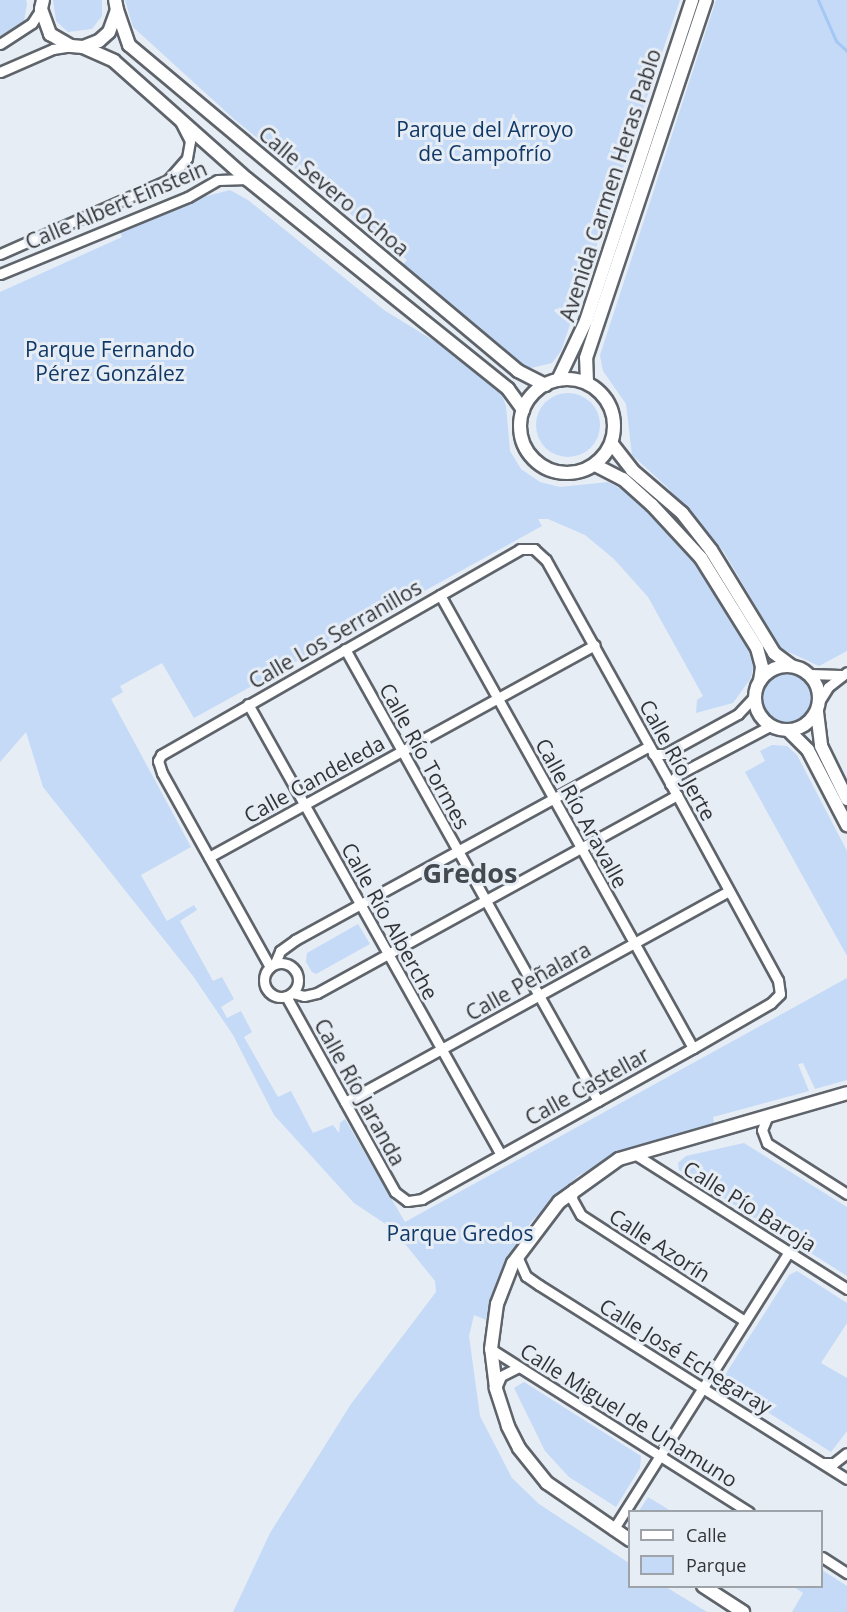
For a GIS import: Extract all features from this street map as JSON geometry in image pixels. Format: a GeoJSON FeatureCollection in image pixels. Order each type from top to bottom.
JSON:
{"type":"FeatureCollection","features":[{"type":"Feature","properties":{"kind":"main road","name":"Avenida Carmen Heras Pablo"},"geometry":{"type":"LineString","coordinates":[[552,382],[583,329],[692,0]]}},
{"type":"Feature","properties":{"kind":"main road","name":"Avenida Carmen Heras Pablo"},"geometry":{"type":"LineString","coordinates":[[587,383],[586,358],[706,0]]}},
{"type":"Feature","properties":{"kind":"main road","name":"Calle Severo Ochoa"},"geometry":{"type":"LineString","coordinates":[[42,5],[50,34],[114,61],[247,179],[503,385],[523,410]]}},
{"type":"Feature","properties":{"kind":"main road","name":"Calle Severo Ochoa"},"geometry":{"type":"LineString","coordinates":[[116,5],[129,45],[515,368],[552,382]]}},
{"type":"Feature","properties":{"kind":"main road"},"geometry":{"type":"LineString","coordinates":[[77,46],[99,41],[109,32],[116,5]]}},
{"type":"Feature","properties":{"kind":"main road"},"geometry":{"type":"LineString","coordinates":[[612,444],[595,465],[572,472],[540,464],[524,444],[520,430],[523,410],[552,382],[587,383],[600,391],[611,410],[612,444],[632,470],[682,513],[711,550],[771,648],[791,666],[809,674],[816,683],[821,746],[847,799]]}},
{"type":"Feature","properties":{"kind":"main road"},"geometry":{"type":"LineString","coordinates":[[595,465],[623,480],[652,505],[701,558],[757,648],[762,667],[755,696],[757,711],[770,726],[789,732],[808,750],[847,825]]}},
{"type":"Feature","properties":{"kind":"main road"},"geometry":{"type":"LineString","coordinates":[[760,681],[769,671],[791,666]]}},
{"type":"Feature","properties":{"kind":"main road"},"geometry":{"type":"LineString","coordinates":[[789,732],[806,725],[819,706]]}},
{"type":"Feature","properties":{"kind":"main road"},"geometry":{"type":"LineString","coordinates":[[628,1539],[563,1497],[531,1465],[508,1426],[496,1388],[491,1349],[496,1304],[517,1256],[544,1218],[573,1189],[597,1171],[633,1153],[847,1093]]}},
{"type":"Feature","properties":{"kind":"main road"},"geometry":{"type":"LineString","coordinates":[[705,1588],[743,1612]]}},
{"type":"Feature","properties":{"kind":"street"},"geometry":{"type":"LineString","coordinates":[[0,44],[32,23],[42,5]]}},
{"type":"Feature","properties":{"kind":"street"},"geometry":{"type":"LineString","coordinates":[[0,72],[53,49],[77,46]]}},
{"type":"Feature","properties":{"kind":"street","name":"Calle Albert Einstein"},"geometry":{"type":"LineString","coordinates":[[0,254],[122,202],[179,172],[187,158],[190,141],[179,119]]}},
{"type":"Feature","properties":{"kind":"street","name":"Calle Albert Einstein"},"geometry":{"type":"LineString","coordinates":[[0,274],[188,197],[218,180],[247,179]]}},
{"type":"Feature","properties":{"kind":"street","name":"Calle Los Serranillos"},"geometry":{"type":"LineString","coordinates":[[208,857],[158,761],[170,749],[520,549],[534,549]]}},
{"type":"Feature","properties":{"kind":"street","name":"Calle Río Jerte"},"geometry":{"type":"LineString","coordinates":[[534,549],[546,560],[677,795],[778,980],[780,994]]}},
{"type":"Feature","properties":{"kind":"street","name":"Calle Río Aravalle"},"geometry":{"type":"LineString","coordinates":[[440,595],[693,1048]]}},
{"type":"Feature","properties":{"kind":"street","name":"Calle Candeleda"},"geometry":{"type":"LineString","coordinates":[[208,857],[594,645]]}},
{"type":"Feature","properties":{"kind":"street","name":"Calle Río Tormes"},"geometry":{"type":"LineString","coordinates":[[345,649],[598,1101]]}},
{"type":"Feature","properties":{"kind":"street"},"geometry":{"type":"LineString","coordinates":[[809,674],[844,673]]}},
{"type":"Feature","properties":{"kind":"street"},"geometry":{"type":"LineString","coordinates":[[819,706],[844,673]]}},
{"type":"Feature","properties":{"kind":"street"},"geometry":{"type":"LineString","coordinates":[[677,795],[317,993],[304,996],[289,994],[275,996],[266,989],[264,977],[285,946],[554,798],[651,750],[665,754],[738,714],[755,696]]}},
{"type":"Feature","properties":{"kind":"street","name":"Calle Río Alberche"},"geometry":{"type":"LineString","coordinates":[[248,704],[501,1155]]}},
{"type":"Feature","properties":{"kind":"street"},"geometry":{"type":"LineString","coordinates":[[670,784],[677,775],[770,726]]}},
{"type":"Feature","properties":{"kind":"street"},"geometry":{"type":"LineString","coordinates":[[208,857],[272,965]]}},
{"type":"Feature","properties":{"kind":"street","name":"Calle Peñalara"},"geometry":{"type":"LineString","coordinates":[[345,1102],[729,891]]}},
{"type":"Feature","properties":{"kind":"street"},"geometry":{"type":"LineString","coordinates":[[272,965],[285,963],[296,971],[298,981],[289,994]]}},
{"type":"Feature","properties":{"kind":"street","name":"Calle Río Jaranda"},"geometry":{"type":"LineString","coordinates":[[289,994],[395,1192],[407,1201]]}},
{"type":"Feature","properties":{"kind":"street","name":"Calle Castellar"},"geometry":{"type":"LineString","coordinates":[[407,1201],[422,1199],[693,1048],[780,994]]}},
{"type":"Feature","properties":{"kind":"street"},"geometry":{"type":"LineString","coordinates":[[769,1114],[762,1130],[766,1143],[847,1194]]}},
{"type":"Feature","properties":{"kind":"street","name":"Calle Pío Baroja"},"geometry":{"type":"LineString","coordinates":[[633,1153],[847,1288]]}},
{"type":"Feature","properties":{"kind":"street","name":"Calle Azorín"},"geometry":{"type":"LineString","coordinates":[[573,1189],[572,1199],[581,1215],[745,1321]]}},
{"type":"Feature","properties":{"kind":"street"},"geometry":{"type":"LineString","coordinates":[[613,1530],[789,1252]]}},
{"type":"Feature","properties":{"kind":"street","name":"Calle José Echegaray"},"geometry":{"type":"LineString","coordinates":[[517,1256],[526,1276],[847,1479]]}},
{"type":"Feature","properties":{"kind":"street","name":"Calle Miguel de Unamuno"},"geometry":{"type":"LineString","coordinates":[[491,1349],[746,1510]]}},
{"type":"Feature","properties":{"kind":"street"},"geometry":{"type":"LineString","coordinates":[[496,1388],[501,1376],[519,1367]]}},
{"type":"Feature","properties":{"kind":"street"},"geometry":{"type":"LineString","coordinates":[[822,1463],[834,1463],[847,1453]]}},
{"type":"Feature","properties":{"kind":"street"},"geometry":{"type":"LineString","coordinates":[[823,1558],[847,1573]]}},
{"type":"Feature","properties":{"kind":"green space"},"geometry":{"type":"Polygon","coordinates":[[[0,0],[26,0],[27,4],[24,21],[0,36],[0,0]]]}},
{"type":"Feature","properties":{"kind":"green space"},"geometry":{"type":"Polygon","coordinates":[[[53,0],[102,0],[102,16],[92,29],[68,32],[56,21],[53,0]]]}},
{"type":"Feature","properties":{"kind":"green space","name":"Parque del Arroyo de Campofrío"},"geometry":{"type":"Polygon","coordinates":[[[125,0],[680,0],[561,351],[552,363],[531,368],[513,360],[400,268],[407,260],[234,119],[133,27],[125,0]]]}},
{"type":"Feature","properties":{"kind":"green space"},"geometry":{"type":"Polygon","coordinates":[[[716,0],[847,0],[847,651],[819,666],[780,648],[724,552],[668,488],[632,455],[626,404],[603,371],[600,355],[716,0]]]}},
{"type":"Feature","properties":{"kind":"green space"},"geometry":{"type":"Polygon","coordinates":[[[230,190],[248,200],[384,310],[439,344],[501,393],[506,406],[510,451],[521,469],[540,482],[560,487],[608,482],[634,496],[703,572],[730,614],[754,662],[751,678],[733,703],[696,713],[697,700],[703,696],[648,597],[614,559],[585,535],[548,519],[538,519],[542,526],[194,718],[162,663],[120,686],[123,692],[111,699],[191,847],[141,875],[164,916],[167,921],[194,905],[197,910],[180,921],[213,981],[222,977],[234,999],[221,1007],[227,1018],[241,1011],[252,1032],[244,1037],[278,1097],[291,1091],[313,1133],[333,1125],[339,1133],[340,1123],[345,1119],[405,1222],[847,978],[847,1080],[815,1089],[803,1063],[798,1064],[809,1091],[713,1117],[714,1123],[627,1149],[578,1176],[531,1222],[504,1269],[489,1321],[474,1315],[469,1336],[480,1416],[512,1478],[539,1504],[628,1562],[628,1588],[668,1588],[707,1612],[233,1612],[270,1533],[351,1404],[436,1292],[435,1281],[393,1229],[354,1203],[274,1115],[233,1035],[193,976],[43,787],[26,732],[0,762],[0,292],[122,237],[120,232],[203,197],[230,190]]]}},
{"type":"Feature","properties":{"kind":"green space"},"geometry":{"type":"Polygon","coordinates":[[[562,393],[574,393],[591,402],[598,413],[600,425],[598,437],[591,448],[574,457],[562,457],[550,452],[541,443],[536,431],[536,419],[541,407],[550,398],[562,393]]]}},
{"type":"Feature","properties":{"kind":"green space"},"geometry":{"type":"Polygon","coordinates":[[[788,673],[802,677],[809,684],[813,698],[809,712],[802,719],[788,723],[774,719],[767,712],[763,698],[767,684],[774,677],[788,673]]]}},
{"type":"Feature","properties":{"kind":"green space"},"geometry":{"type":"Polygon","coordinates":[[[772,745],[787,746],[797,755],[847,851],[847,956],[745,772],[765,761],[760,751],[772,745]]]}},
{"type":"Feature","properties":{"kind":"green space"},"geometry":{"type":"Polygon","coordinates":[[[358,924],[370,944],[316,974],[312,972],[306,962],[307,953],[358,924]]]}},
{"type":"Feature","properties":{"kind":"green space"},"geometry":{"type":"Polygon","coordinates":[[[744,1143],[847,1207],[847,1276],[679,1170],[678,1163],[686,1156],[744,1143]]]}},
{"type":"Feature","properties":{"kind":"green space"},"geometry":{"type":"Polygon","coordinates":[[[797,1271],[847,1303],[847,1323],[821,1363],[847,1378],[847,1431],[831,1452],[724,1385],[723,1378],[789,1275],[797,1271]]]}},
{"type":"Feature","properties":{"kind":"green space"},"geometry":{"type":"Polygon","coordinates":[[[524,1382],[641,1456],[640,1468],[616,1507],[569,1477],[545,1451],[514,1388],[524,1382]]]}},
{"type":"Feature","properties":{"kind":"green space"},"geometry":{"type":"Polygon","coordinates":[[[648,1497],[669,1510],[640,1510],[648,1497]]]}},
{"type":"Feature","properties":{"kind":"green space"},"geometry":{"type":"Polygon","coordinates":[[[823,1571],[847,1586],[847,1612],[792,1612],[803,1593],[796,1588],[823,1588],[823,1571]]]}},
{"type":"Feature","properties":{"kind":"waterway"},"geometry":{"type":"LineString","coordinates":[[818,0],[836,41],[847,51]]}},
{"type":"Feature","properties":{"kind":"district","name":"Gredos"},"geometry":{"type":"Point","coordinates":[470,873]}},
{"type":"Feature","properties":{"kind":"park label","name":"Parque Fernando Pérez González"},"geometry":{"type":"Point","coordinates":[110,361]}},
{"type":"Feature","properties":{"kind":"park label","name":"Parque Gredos"},"geometry":{"type":"Point","coordinates":[460,1233]}}]}
